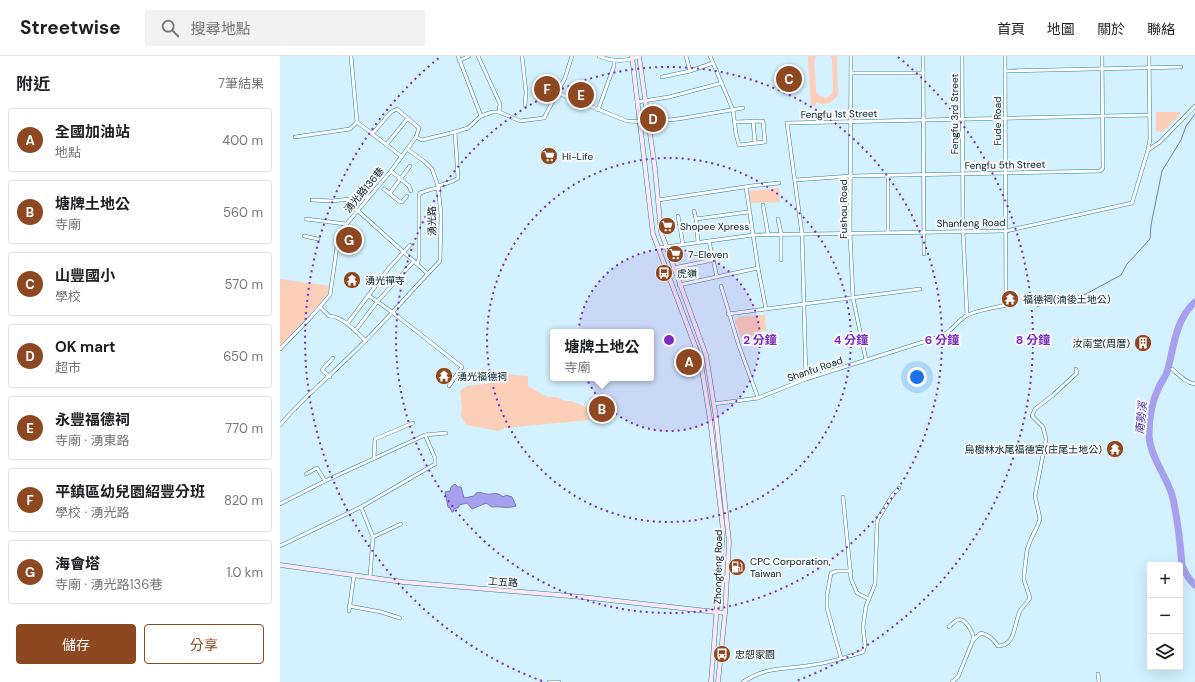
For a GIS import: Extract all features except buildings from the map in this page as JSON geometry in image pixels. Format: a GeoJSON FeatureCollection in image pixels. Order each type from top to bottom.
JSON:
{"type":"FeatureCollection","features":[{"type":"Feature","properties":{"kind":"main road","name":"Zhongfeng Road"},"geometry":{"type":"LineString","coordinates":[[640,56],[655,169],[660,232],[706,355],[714,404],[728,535],[725,612],[718,682]]}},
{"type":"Feature","properties":{"kind":"main road","name":"Zhongfeng Road"},"geometry":{"type":"LineString","coordinates":[[632,58],[653,234],[697,351],[701,364],[710,419],[723,530],[718,612],[711,682]]}},
{"type":"Feature","properties":{"kind":"main road"},"geometry":{"type":"LineString","coordinates":[[722,555],[728,555]]}},
{"type":"Feature","properties":{"kind":"main road","name":"工五路"},"geometry":{"type":"LineString","coordinates":[[280,565],[469,588],[582,597],[725,612]]}},
{"type":"Feature","properties":{"kind":"street"},"geometry":{"type":"LineString","coordinates":[[350,56],[357,122],[400,156]]}},
{"type":"Feature","properties":{"kind":"street"},"geometry":{"type":"LineString","coordinates":[[458,56],[481,116]]}},
{"type":"Feature","properties":{"kind":"street"},"geometry":{"type":"LineString","coordinates":[[459,61],[470,56]]}},
{"type":"Feature","properties":{"kind":"street"},"geometry":{"type":"LineString","coordinates":[[478,56],[500,104],[499,112]]}},
{"type":"Feature","properties":{"kind":"street"},"geometry":{"type":"LineString","coordinates":[[522,56],[526,92],[525,105]]}},
{"type":"Feature","properties":{"kind":"street"},"geometry":{"type":"LineString","coordinates":[[372,134],[391,112],[396,109],[419,129],[416,137],[422,140],[468,128],[481,116],[492,112],[499,112],[520,121],[544,118],[565,78],[572,56]]}},
{"type":"Feature","properties":{"kind":"street"},"geometry":{"type":"LineString","coordinates":[[599,56],[614,61],[640,56]]}},
{"type":"Feature","properties":{"kind":"street"},"geometry":{"type":"LineString","coordinates":[[686,56],[690,71]]}},
{"type":"Feature","properties":{"kind":"street"},"geometry":{"type":"LineString","coordinates":[[710,56],[733,110],[736,134],[739,145],[765,142],[763,121],[735,122]]}},
{"type":"Feature","properties":{"kind":"street","name":"Fushou Road"},"geometry":{"type":"LineString","coordinates":[[851,56],[850,233],[853,298],[866,360]]}},
{"type":"Feature","properties":{"kind":"street"},"geometry":{"type":"LineString","coordinates":[[923,56],[924,254]]}},
{"type":"Feature","properties":{"kind":"street","name":"Fengfu 3rd Street"},"geometry":{"type":"LineString","coordinates":[[962,56],[963,231],[967,315]]}},
{"type":"Feature","properties":{"kind":"street","name":"Fude Road"},"geometry":{"type":"LineString","coordinates":[[967,315],[1006,305],[1005,56]]}},
{"type":"Feature","properties":{"kind":"street","name":"Fengfu 5th Street"},"geometry":{"type":"LineString","coordinates":[[795,180],[851,176],[1101,170],[1103,168],[1102,56]]}},
{"type":"Feature","properties":{"kind":"street","name":"Shanfeng Road"},"geometry":{"type":"LineString","coordinates":[[658,248],[753,234],[1006,231],[1132,203],[1150,139],[1149,56]]}},
{"type":"Feature","properties":{"kind":"street"},"geometry":{"type":"LineString","coordinates":[[598,110],[614,66],[614,61]]}},
{"type":"Feature","properties":{"kind":"street"},"geometry":{"type":"LineString","coordinates":[[662,77],[690,71],[713,63]]}},
{"type":"Feature","properties":{"kind":"street"},"geometry":{"type":"LineString","coordinates":[[1005,71],[1181,67]]}},
{"type":"Feature","properties":{"kind":"street"},"geometry":{"type":"LineString","coordinates":[[851,73],[923,73]]}},
{"type":"Feature","properties":{"kind":"street"},"geometry":{"type":"LineString","coordinates":[[638,102],[669,97],[722,83]]}},
{"type":"Feature","properties":{"kind":"street"},"geometry":{"type":"LineString","coordinates":[[558,93],[627,121],[648,122],[678,119],[743,108]]}},
{"type":"Feature","properties":{"kind":"street"},"geometry":{"type":"LineString","coordinates":[[1148,150],[1160,142],[1195,106]]}},
{"type":"Feature","properties":{"kind":"street","name":"Fengfu 1st Street"},"geometry":{"type":"LineString","coordinates":[[806,379],[802,234],[787,123],[1150,115]]}},
{"type":"Feature","properties":{"kind":"street"},"geometry":{"type":"LineString","coordinates":[[386,145],[408,118]]}},
{"type":"Feature","properties":{"kind":"street"},"geometry":{"type":"LineString","coordinates":[[753,121],[755,143]]}},
{"type":"Feature","properties":{"kind":"street"},"geometry":{"type":"LineString","coordinates":[[295,137],[350,129],[357,122]]}},
{"type":"Feature","properties":{"kind":"street"},"geometry":{"type":"LineString","coordinates":[[355,331],[377,302],[419,259],[419,196],[420,193],[458,178],[455,132]]}},
{"type":"Feature","properties":{"kind":"street","name":"湧光路136巷"},"geometry":{"type":"LineString","coordinates":[[280,349],[330,295],[339,233],[391,171],[400,156],[416,137]]}},
{"type":"Feature","properties":{"kind":"street","name":"湧光路"},"geometry":{"type":"LineString","coordinates":[[280,425],[289,414],[330,377],[440,261],[441,215],[438,187],[432,169],[407,149]]}},
{"type":"Feature","properties":{"kind":"street"},"geometry":{"type":"LineString","coordinates":[[390,193],[410,166]]}},
{"type":"Feature","properties":{"kind":"street"},"geometry":{"type":"LineString","coordinates":[[391,171],[409,186],[411,191]]}},
{"type":"Feature","properties":{"kind":"street"},"geometry":{"type":"LineString","coordinates":[[888,175],[888,232]]}},
{"type":"Feature","properties":{"kind":"street"},"geometry":{"type":"LineString","coordinates":[[658,200],[746,186],[779,183]]}},
{"type":"Feature","properties":{"kind":"street"},"geometry":{"type":"LineString","coordinates":[[746,186],[748,212],[766,309]]}},
{"type":"Feature","properties":{"kind":"street"},"geometry":{"type":"LineString","coordinates":[[384,189],[400,202],[402,202],[407,196]]}},
{"type":"Feature","properties":{"kind":"street"},"geometry":{"type":"LineString","coordinates":[[312,200],[368,197]]}},
{"type":"Feature","properties":{"kind":"street"},"geometry":{"type":"LineString","coordinates":[[763,205],[768,234]]}},
{"type":"Feature","properties":{"kind":"street"},"geometry":{"type":"LineString","coordinates":[[357,210],[428,274]]}},
{"type":"Feature","properties":{"kind":"street"},"geometry":{"type":"LineString","coordinates":[[694,211],[698,242]]}},
{"type":"Feature","properties":{"kind":"street"},"geometry":{"type":"LineString","coordinates":[[696,219],[748,212]]}},
{"type":"Feature","properties":{"kind":"street"},"geometry":{"type":"LineString","coordinates":[[678,216],[683,245]]}},
{"type":"Feature","properties":{"kind":"street"},"geometry":{"type":"LineString","coordinates":[[306,219],[346,224]]}},
{"type":"Feature","properties":{"kind":"street"},"geometry":{"type":"LineString","coordinates":[[778,219],[781,233],[781,260]]}},
{"type":"Feature","properties":{"kind":"street"},"geometry":{"type":"LineString","coordinates":[[304,236],[318,238]]}},
{"type":"Feature","properties":{"kind":"street"},"geometry":{"type":"LineString","coordinates":[[708,241],[717,277]]}},
{"type":"Feature","properties":{"kind":"street"},"geometry":{"type":"LineString","coordinates":[[347,324],[389,268],[410,245]]}},
{"type":"Feature","properties":{"kind":"street"},"geometry":{"type":"LineString","coordinates":[[673,268],[713,260]]}},
{"type":"Feature","properties":{"kind":"street"},"geometry":{"type":"LineString","coordinates":[[679,285],[758,268]]}},
{"type":"Feature","properties":{"kind":"street"},"geometry":{"type":"LineString","coordinates":[[720,286],[728,314],[758,398]]}},
{"type":"Feature","properties":{"kind":"street"},"geometry":{"type":"LineString","coordinates":[[728,314],[920,289]]}},
{"type":"Feature","properties":{"kind":"street"},"geometry":{"type":"LineString","coordinates":[[368,295],[462,367],[449,386]]}},
{"type":"Feature","properties":{"kind":"street"},"geometry":{"type":"LineString","coordinates":[[320,307],[329,316],[334,316],[347,324],[366,340]]}},
{"type":"Feature","properties":{"kind":"street","name":"Shanfu Road"},"geometry":{"type":"LineString","coordinates":[[714,404],[758,398],[806,379],[942,336],[951,331],[967,315]]}},
{"type":"Feature","properties":{"kind":"street"},"geometry":{"type":"LineString","coordinates":[[330,377],[322,370],[334,358]]}},
{"type":"Feature","properties":{"kind":"street"},"geometry":{"type":"LineString","coordinates":[[973,640],[981,633],[992,638],[998,646],[1008,643],[1012,638],[1021,609],[1030,598],[1024,580],[1024,575],[1027,550],[1040,519],[1035,496],[1046,439],[1045,430],[1032,416],[1032,413],[1077,373],[1076,369]]}},
{"type":"Feature","properties":{"kind":"street"},"geometry":{"type":"LineString","coordinates":[[1172,369],[1184,379],[1192,384],[1195,384]]}},
{"type":"Feature","properties":{"kind":"street"},"geometry":{"type":"LineString","coordinates":[[374,458],[375,439],[413,423]]}},
{"type":"Feature","properties":{"kind":"street"},"geometry":{"type":"LineString","coordinates":[[280,504],[325,481],[425,435],[446,433]]}},
{"type":"Feature","properties":{"kind":"street"},"geometry":{"type":"LineString","coordinates":[[280,546],[360,507],[435,464],[435,458],[425,435]]}},
{"type":"Feature","properties":{"kind":"street"},"geometry":{"type":"LineString","coordinates":[[306,474],[317,468],[325,481]]}},
{"type":"Feature","properties":{"kind":"street"},"geometry":{"type":"LineString","coordinates":[[743,682],[757,674],[774,669],[812,665],[863,652],[865,645],[864,627],[866,606],[875,584],[877,523],[892,496],[899,488]]}},
{"type":"Feature","properties":{"kind":"street"},"geometry":{"type":"LineString","coordinates":[[843,497],[851,578],[857,593],[869,600]]}},
{"type":"Feature","properties":{"kind":"street"},"geometry":{"type":"LineString","coordinates":[[360,507],[373,537],[370,577]]}},
{"type":"Feature","properties":{"kind":"street"},"geometry":{"type":"LineString","coordinates":[[373,537],[401,524]]}},
{"type":"Feature","properties":{"kind":"street"},"geometry":{"type":"LineString","coordinates":[[841,658],[827,608],[827,595],[831,573],[837,571],[851,571]]}},
{"type":"Feature","properties":{"kind":"street"},"geometry":{"type":"LineString","coordinates":[[349,612],[354,575]]}},
{"type":"Feature","properties":{"kind":"street"},"geometry":{"type":"LineString","coordinates":[[350,606],[381,612],[400,618]]}},
{"type":"Feature","properties":{"kind":"street"},"geometry":{"type":"LineString","coordinates":[[949,627],[955,621],[960,619],[965,621],[974,635],[958,676],[952,682]]}},
{"type":"Feature","properties":{"kind":"street"},"geometry":{"type":"LineString","coordinates":[[1098,674],[1099,682]]}},
{"type":"Feature","properties":{"kind":"street"},"geometry":{"type":"LineString","coordinates":[[549,682],[559,682]]}},
{"type":"Feature","properties":{"kind":"shaded area"},"geometry":{"type":"Polygon","coordinates":[[[808,56],[817,56],[814,60],[816,91],[817,94],[825,98],[833,92],[832,59],[830,56],[837,56],[838,95],[828,103],[822,104],[816,102],[816,106],[811,106],[808,56]]]}},
{"type":"Feature","properties":{"kind":"shaded area"},"geometry":{"type":"Polygon","coordinates":[[[1156,112],[1180,112],[1181,114],[1163,132],[1156,131],[1156,112]]]}},
{"type":"Feature","properties":{"kind":"shaded area"},"geometry":{"type":"Polygon","coordinates":[[[779,188],[780,202],[750,203],[749,191],[779,188]]]}},
{"type":"Feature","properties":{"kind":"shaded area"},"geometry":{"type":"Polygon","coordinates":[[[280,279],[330,286],[328,294],[280,347],[280,279]]]}},
{"type":"Feature","properties":{"kind":"shaded area"},"geometry":{"type":"Polygon","coordinates":[[[765,315],[766,330],[742,339],[741,338],[735,322],[738,317],[765,315]]]}},
{"type":"Feature","properties":{"kind":"shaded area"},"geometry":{"type":"Polygon","coordinates":[[[489,371],[500,374],[528,376],[528,386],[547,397],[557,397],[591,409],[592,415],[589,420],[505,428],[498,431],[467,425],[461,417],[462,406],[460,391],[467,386],[493,383],[489,371]]]}},
{"type":"Feature","properties":{"kind":"shaded area"},"geometry":{"type":"Polygon","coordinates":[[[455,484],[458,487],[461,487],[464,498],[474,496],[476,493],[497,494],[503,497],[506,495],[512,497],[516,506],[492,507],[486,503],[472,509],[467,503],[459,505],[459,507],[454,509],[452,512],[448,507],[445,492],[450,491],[451,487],[455,484]]]}},
{"type":"Feature","properties":{"kind":"waterway"},"geometry":{"type":"LineString","coordinates":[[1037,307],[1056,297],[1073,297],[1086,294],[1121,275],[1127,264],[1150,239],[1151,225],[1162,171],[1181,140],[1186,126],[1195,114]]}},
{"type":"Feature","properties":{"kind":"waterway","name":"南勢溪"},"geometry":{"type":"LineString","coordinates":[[1195,302],[1184,316],[1180,324],[1167,372],[1160,385],[1153,404],[1150,417],[1149,435],[1152,451],[1172,495],[1180,538],[1182,565],[1187,576],[1195,585]]}},
{"type":"Feature","properties":{"kind":"place","name":"山豐國小"},"geometry":{"type":"Point","coordinates":[789,79]}},
{"type":"Feature","properties":{"kind":"place","name":"平鎮區幼兒園紹豐分班"},"geometry":{"type":"Point","coordinates":[547,89]}},
{"type":"Feature","properties":{"kind":"place","name":"永豐福德祠"},"geometry":{"type":"Point","coordinates":[581,95]}},
{"type":"Feature","properties":{"kind":"place","name":"OK mart"},"geometry":{"type":"Point","coordinates":[653,119]}},
{"type":"Feature","properties":{"kind":"place","name":"Hi-Life"},"geometry":{"type":"Point","coordinates":[549,156]}},
{"type":"Feature","properties":{"kind":"place","name":"Shopee Xpress"},"geometry":{"type":"Point","coordinates":[667,226]}},
{"type":"Feature","properties":{"kind":"place","name":"海會塔"},"geometry":{"type":"Point","coordinates":[349,240]}},
{"type":"Feature","properties":{"kind":"place","name":"7-Eleven"},"geometry":{"type":"Point","coordinates":[675,254]}},
{"type":"Feature","properties":{"kind":"place","name":"虎嶺"},"geometry":{"type":"Point","coordinates":[664,273]}},
{"type":"Feature","properties":{"kind":"place","name":"湧光禪寺"},"geometry":{"type":"Point","coordinates":[352,280]}},
{"type":"Feature","properties":{"kind":"place","name":"福德祠(湳後土地公)"},"geometry":{"type":"Point","coordinates":[1010,299]}},
{"type":"Feature","properties":{"kind":"place","name":"汝南堂(周厝)"},"geometry":{"type":"Point","coordinates":[1143,343]}},
{"type":"Feature","properties":{"kind":"place","name":"全國加油站"},"geometry":{"type":"Point","coordinates":[689,362]}},
{"type":"Feature","properties":{"kind":"place","name":"湧光福德祠"},"geometry":{"type":"Point","coordinates":[444,376]}},
{"type":"Feature","properties":{"kind":"place","name":"塘牌土地公"},"geometry":{"type":"Point","coordinates":[602,409]}},
{"type":"Feature","properties":{"kind":"place","name":"烏樹林水尾福德宮(庄尾土地公)"},"geometry":{"type":"Point","coordinates":[1115,449]}},
{"type":"Feature","properties":{"kind":"place","name":"CPC Corporation, Taiwan"},"geometry":{"type":"Point","coordinates":[737,567]}},
{"type":"Feature","properties":{"kind":"place","name":"忠恕家園"},"geometry":{"type":"Point","coordinates":[722,654]}}]}
